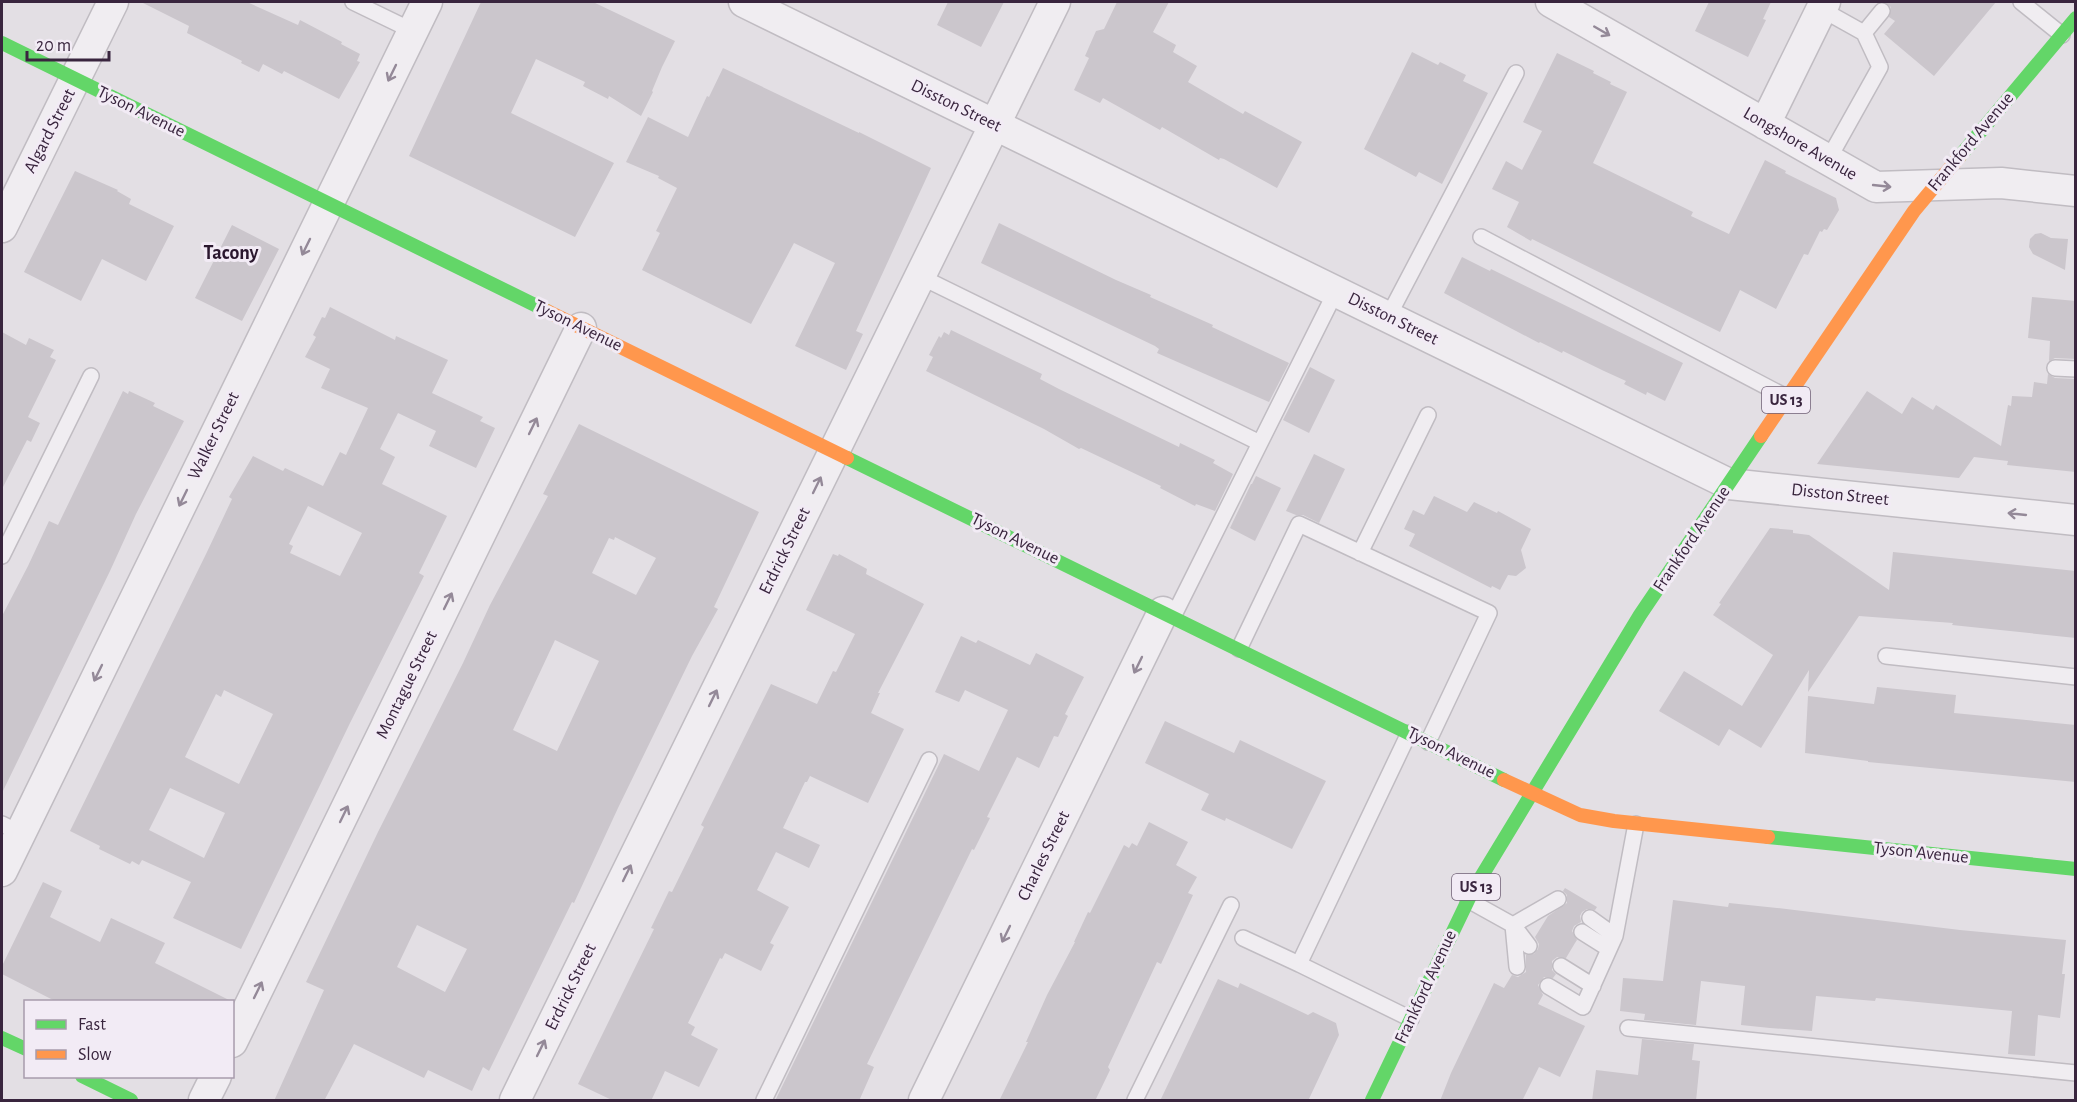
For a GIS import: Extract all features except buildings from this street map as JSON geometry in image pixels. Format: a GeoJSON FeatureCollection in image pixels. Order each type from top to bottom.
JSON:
{"type":"FeatureCollection","features":[{"type":"Feature","properties":{"kind":"street","name":"Algard Street"},"geometry":{"type":"LineString","coordinates":[[2,227],[113,2]]}},
{"type":"Feature","properties":{"kind":"street","name":"Walker Street"},"geometry":{"type":"LineString","coordinates":[[2,871],[11,828],[428,2]]}},
{"type":"Feature","properties":{"kind":"street","name":"Disston Street"},"geometry":{"type":"LineString","coordinates":[[744,2],[1729,484],[2076,520]]}},
{"type":"Feature","properties":{"kind":"street","name":"Erdrick Street"},"geometry":{"type":"LineString","coordinates":[[515,1101],[1054,2]]}},
{"type":"Feature","properties":{"kind":"street","name":"Longshore Avenue"},"geometry":{"type":"LineString","coordinates":[[1563,4],[1876,187],[2001,183],[2076,191]]}},
{"type":"Feature","properties":{"kind":"street"},"geometry":{"type":"LineString","coordinates":[[1765,124],[1823,5]]}},
{"type":"Feature","properties":{"kind":"street","name":"Frankford Avenue"},"geometry":{"type":"LineString","coordinates":[[1372,1101],[1468,900],[1640,615],[1914,211],[2076,18]]}},
{"type":"Feature","properties":{"kind":"street","name":"Tyson Avenue"},"geometry":{"type":"LineString","coordinates":[[2,44],[1532,794],[1580,815],[1636,824],[2076,869]]}},
{"type":"Feature","properties":{"kind":"street","name":"Montague Street"},"geometry":{"type":"LineString","coordinates":[[234,1038],[581,327]]}},
{"type":"Feature","properties":{"kind":"street","name":"Charles Street"},"geometry":{"type":"LineString","coordinates":[[924,1101],[1168,614]]}},
{"type":"Feature","properties":{"kind":"street"},"geometry":{"type":"LineString","coordinates":[[2,1038],[24,1048]]}},
{"type":"Feature","properties":{"kind":"street"},"geometry":{"type":"LineString","coordinates":[[84,1078],[131,1101]]}},
{"type":"Feature","properties":{"kind":"street"},"geometry":{"type":"LineString","coordinates":[[204,1101],[216,1078]]}},
{"type":"Feature","properties":{"kind":"lane"},"geometry":{"type":"LineString","coordinates":[[353,2],[413,31]]}},
{"type":"Feature","properties":{"kind":"lane"},"geometry":{"type":"LineString","coordinates":[[2021,2],[2062,35]]}},
{"type":"Feature","properties":{"kind":"lane"},"geometry":{"type":"LineString","coordinates":[[1823,5],[1864,33],[1880,67],[1828,160]]}},
{"type":"Feature","properties":{"kind":"lane"},"geometry":{"type":"LineString","coordinates":[[1864,33],[1882,11]]}},
{"type":"Feature","properties":{"kind":"lane"},"geometry":{"type":"LineString","coordinates":[[1388,317],[1515,73]]}},
{"type":"Feature","properties":{"kind":"lane"},"geometry":{"type":"LineString","coordinates":[[1482,237],[1788,398]]}},
{"type":"Feature","properties":{"kind":"lane"},"geometry":{"type":"LineString","coordinates":[[919,276],[1260,443]]}},
{"type":"Feature","properties":{"kind":"lane"},"geometry":{"type":"LineString","coordinates":[[1168,614],[1260,443],[1335,291]]}},
{"type":"Feature","properties":{"kind":"lane"},"geometry":{"type":"LineString","coordinates":[[2055,368],[2076,369]]}},
{"type":"Feature","properties":{"kind":"lane"},"geometry":{"type":"LineString","coordinates":[[2,556],[91,376]]}},
{"type":"Feature","properties":{"kind":"lane"},"geometry":{"type":"LineString","coordinates":[[1360,553],[1428,415]]}},
{"type":"Feature","properties":{"kind":"lane"},"geometry":{"type":"LineString","coordinates":[[1239,649],[1299,524],[1489,613],[1428,742]]}},
{"type":"Feature","properties":{"kind":"lane"},"geometry":{"type":"LineString","coordinates":[[1886,656],[2076,677]]}},
{"type":"Feature","properties":{"kind":"lane"},"geometry":{"type":"LineString","coordinates":[[1299,964],[1409,733]]}},
{"type":"Feature","properties":{"kind":"lane"},"geometry":{"type":"LineString","coordinates":[[764,1101],[929,760]]}},
{"type":"Feature","properties":{"kind":"lane"},"geometry":{"type":"LineString","coordinates":[[1548,986],[1583,1008],[1612,943],[1636,824]]}},
{"type":"Feature","properties":{"kind":"lane"},"geometry":{"type":"LineString","coordinates":[[1513,925],[1558,899]]}},
{"type":"Feature","properties":{"kind":"lane"},"geometry":{"type":"LineString","coordinates":[[1468,900],[1513,925],[1529,946]]}},
{"type":"Feature","properties":{"kind":"lane"},"geometry":{"type":"LineString","coordinates":[[1135,1101],[1232,905]]}},
{"type":"Feature","properties":{"kind":"lane"},"geometry":{"type":"LineString","coordinates":[[1513,925],[1549,914]]}},
{"type":"Feature","properties":{"kind":"lane"},"geometry":{"type":"LineString","coordinates":[[1590,918],[1612,943]]}},
{"type":"Feature","properties":{"kind":"lane"},"geometry":{"type":"LineString","coordinates":[[1513,925],[1517,967]]}},
{"type":"Feature","properties":{"kind":"lane"},"geometry":{"type":"LineString","coordinates":[[1582,932],[1612,943]]}},
{"type":"Feature","properties":{"kind":"lane"},"geometry":{"type":"LineString","coordinates":[[1243,938],[1411,1019]]}},
{"type":"Feature","properties":{"kind":"lane"},"geometry":{"type":"LineString","coordinates":[[1561,966],[1593,986]]}},
{"type":"Feature","properties":{"kind":"lane"},"geometry":{"type":"LineString","coordinates":[[1628,1028],[2076,1073]]}},
{"type":"Feature","properties":{"kind":"traffic: fast"},"geometry":{"type":"LineString","coordinates":[[1960,156],[2076,18]]}},
{"type":"Feature","properties":{"kind":"traffic: fast"},"geometry":{"type":"LineString","coordinates":[[2,43],[547,311]]}},
{"type":"Feature","properties":{"kind":"traffic: fast"},"geometry":{"type":"LineString","coordinates":[[1372,1100],[1472,892],[1640,615],[1761,436]]}},
{"type":"Feature","properties":{"kind":"traffic: fast"},"geometry":{"type":"LineString","coordinates":[[847,458],[1504,780]]}},
{"type":"Feature","properties":{"kind":"traffic: fast"},"geometry":{"type":"LineString","coordinates":[[1768,837],[2076,869]]}},
{"type":"Feature","properties":{"kind":"traffic: fast"},"geometry":{"type":"LineString","coordinates":[[2,1038],[24,1048]]}},
{"type":"Feature","properties":{"kind":"traffic: fast"},"geometry":{"type":"LineString","coordinates":[[86,1078],[131,1100]]}},
{"type":"Feature","properties":{"kind":"traffic: slow"},"geometry":{"type":"LineString","coordinates":[[1761,436],[1914,211],[1960,156]]}},
{"type":"Feature","properties":{"kind":"traffic: slow"},"geometry":{"type":"LineString","coordinates":[[547,311],[847,458]]}},
{"type":"Feature","properties":{"kind":"traffic: slow"},"geometry":{"type":"LineString","coordinates":[[1504,780],[1580,815],[1614,821],[1768,837]]}},
{"type":"Feature","properties":{"kind":"district","name":"Tacony"},"geometry":{"type":"Point","coordinates":[231,253]}}]}
